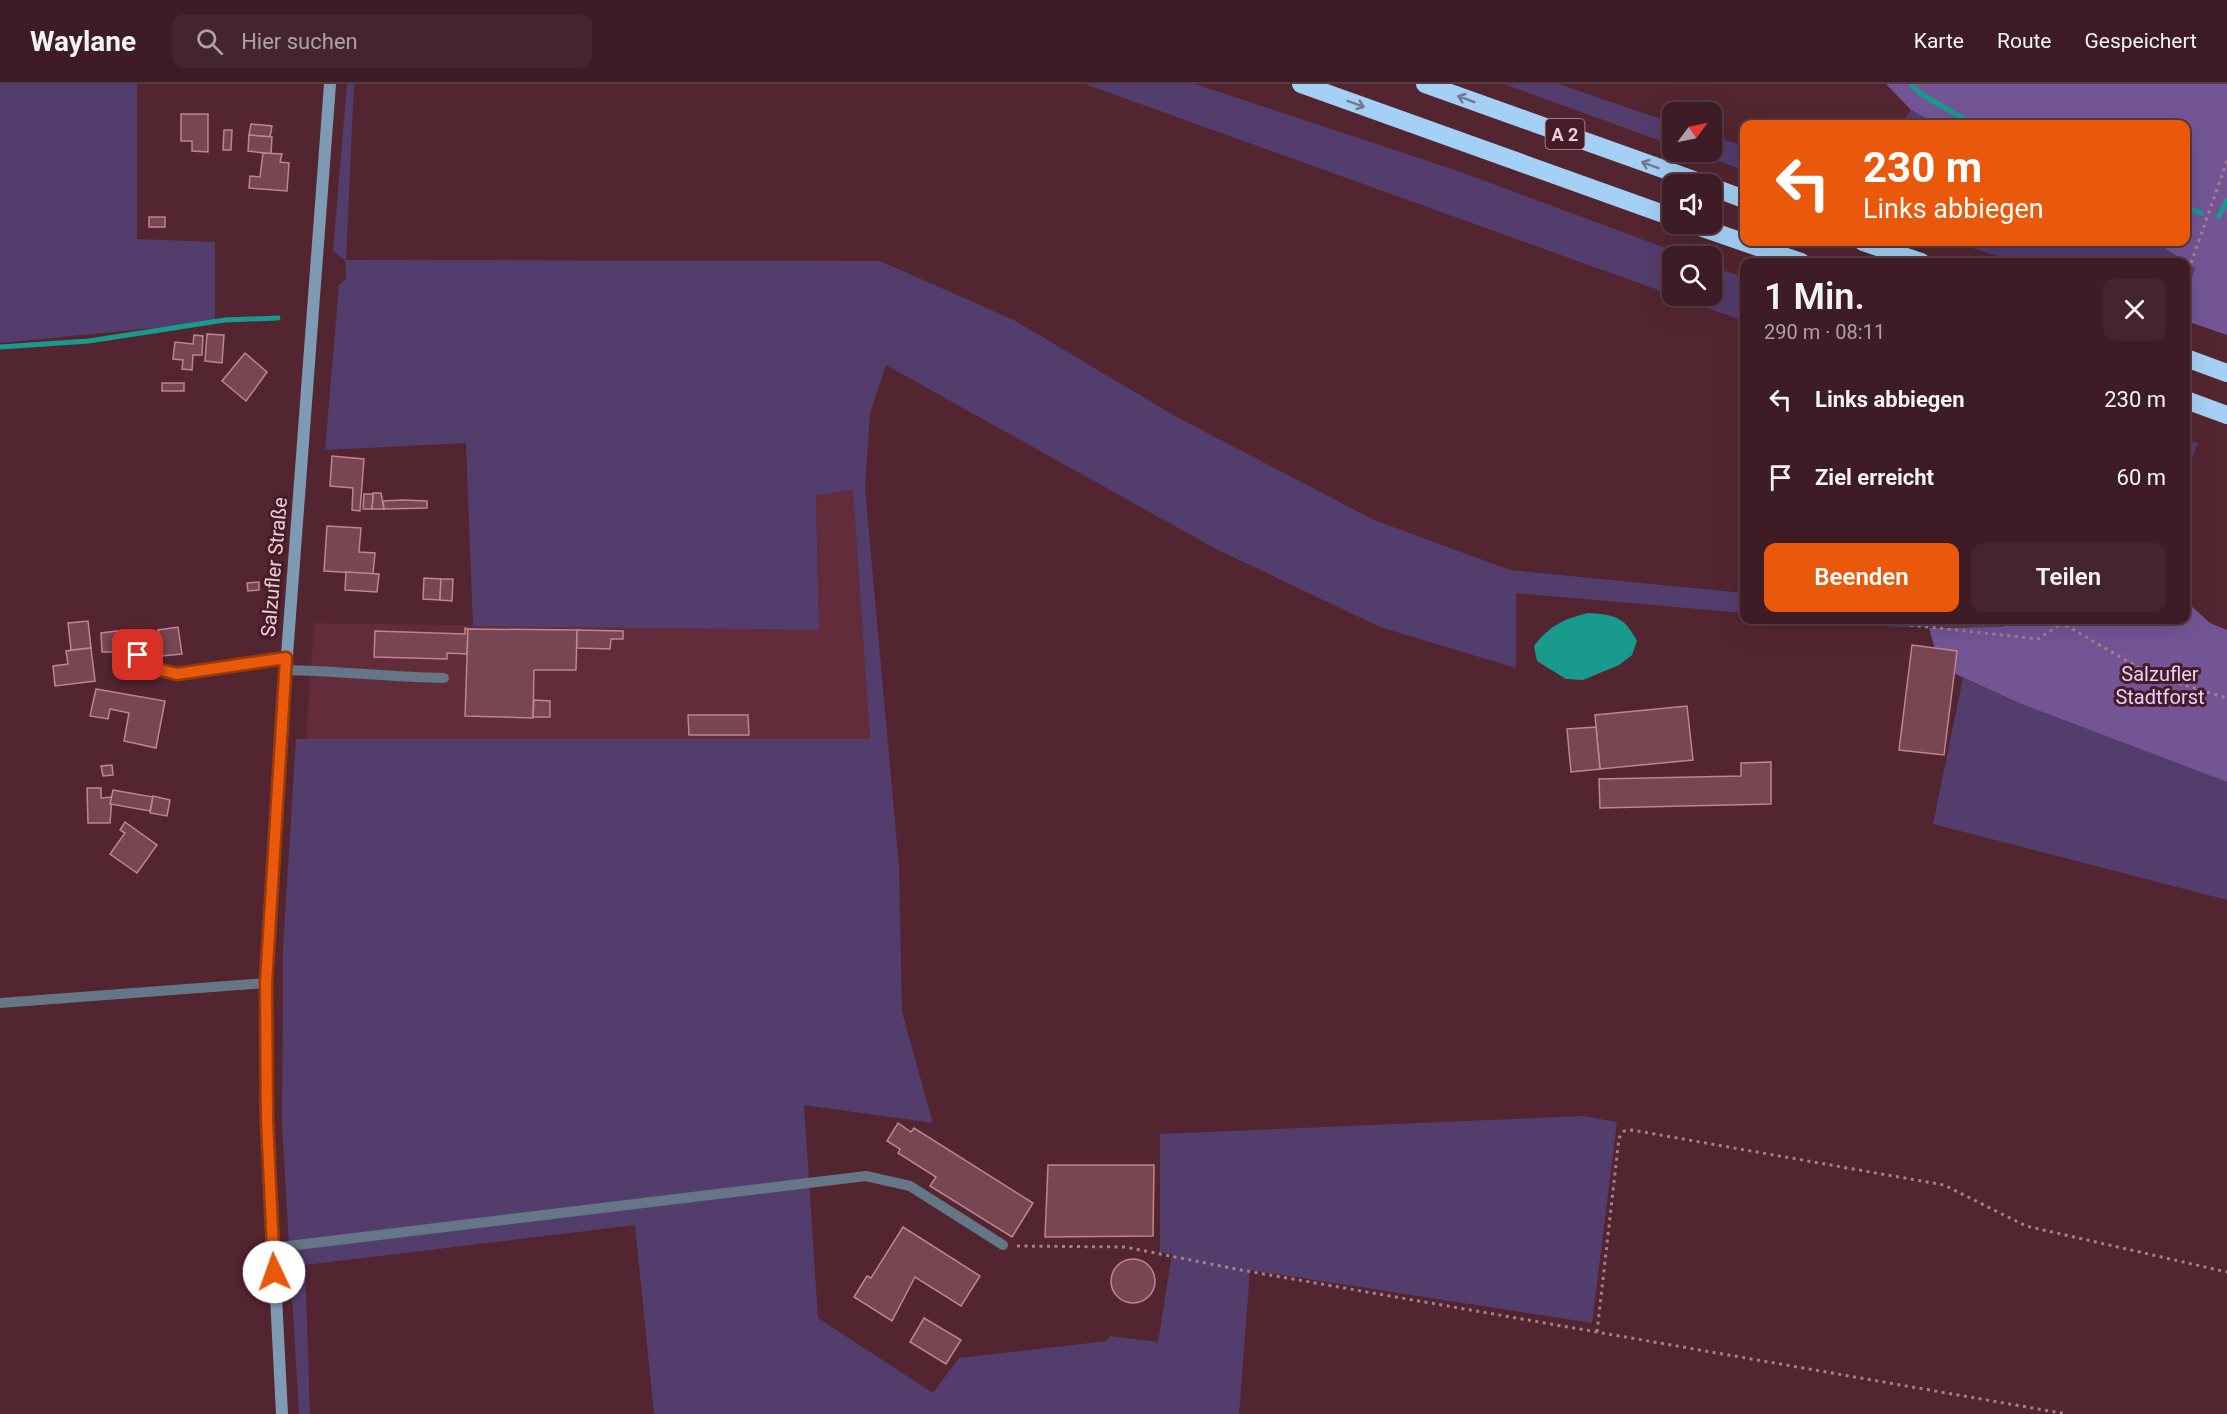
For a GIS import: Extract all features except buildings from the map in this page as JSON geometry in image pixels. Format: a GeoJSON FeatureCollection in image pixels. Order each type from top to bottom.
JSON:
{"type":"FeatureCollection","features":[{"type":"Feature","properties":{"kind":"highway","name":"A 2"},"geometry":{"type":"LineString","coordinates":[[1301,84],[1662,213]]}},
{"type":"Feature","properties":{"kind":"highway","name":"A 2"},"geometry":{"type":"LineString","coordinates":[[1425,84],[1677,174]]}},
{"type":"Feature","properties":{"kind":"highway"},"geometry":{"type":"LineString","coordinates":[[1722,191],[1740,198]]}},
{"type":"Feature","properties":{"kind":"highway"},"geometry":{"type":"LineString","coordinates":[[1720,234],[1740,241]]}},
{"type":"Feature","properties":{"kind":"highway"},"geometry":{"type":"LineString","coordinates":[[1755,246],[1789,258]]}},
{"type":"Feature","properties":{"kind":"highway"},"geometry":{"type":"LineString","coordinates":[[1875,246],[1909,258]]}},
{"type":"Feature","properties":{"kind":"highway"},"geometry":{"type":"LineString","coordinates":[[2192,360],[2227,373]]}},
{"type":"Feature","properties":{"kind":"highway"},"geometry":{"type":"LineString","coordinates":[[2190,402],[2227,415]]}},
{"type":"Feature","properties":{"kind":"main road","name":"Salzufler Straße"},"geometry":{"type":"LineString","coordinates":[[282,1414],[267,1120],[266,983],[286,664],[330,84]]}},
{"type":"Feature","properties":{"kind":"lane"},"geometry":{"type":"LineString","coordinates":[[138,655],[153,668],[177,674],[286,664],[378,677],[444,678]]}},
{"type":"Feature","properties":{"kind":"lane"},"geometry":{"type":"LineString","coordinates":[[0,1003],[266,983]]}},
{"type":"Feature","properties":{"kind":"lane"},"geometry":{"type":"LineString","coordinates":[[272,1248],[866,1176],[910,1186],[1003,1245]]}},
{"type":"Feature","properties":{"kind":"path"},"geometry":{"type":"LineString","coordinates":[[2190,266],[2227,161]]}},
{"type":"Feature","properties":{"kind":"path"},"geometry":{"type":"LineString","coordinates":[[1900,624],[2038,639],[2059,624]]}},
{"type":"Feature","properties":{"kind":"path"},"geometry":{"type":"LineString","coordinates":[[2068,624],[2151,675],[2227,698]]}},
{"type":"Feature","properties":{"kind":"path"},"geometry":{"type":"LineString","coordinates":[[1597,1332],[1619,1138],[1624,1131],[1632,1130],[1944,1185],[2026,1226],[2227,1272]]}},
{"type":"Feature","properties":{"kind":"path"},"geometry":{"type":"LineString","coordinates":[[1003,1245],[1125,1247],[1241,1270],[2067,1414]]}},
{"type":"Feature","properties":{"kind":"shaded area"},"geometry":{"type":"Polygon","coordinates":[[[0,84],[137,84],[137,239],[215,242],[215,322],[0,343],[0,84]]]}},
{"type":"Feature","properties":{"kind":"shaded area"},"geometry":{"type":"Polygon","coordinates":[[[347,84],[354,84],[346,260],[880,261],[1014,320],[1175,416],[1374,520],[1510,570],[1740,593],[1740,613],[1516,593],[1516,668],[1380,627],[1214,548],[886,365],[870,413],[865,489],[899,866],[902,1012],[933,1123],[804,1105],[818,1318],[933,1393],[959,1358],[1107,1341],[1110,1336],[1158,1342],[1172,1254],[1160,1252],[1160,1134],[1583,1116],[1617,1122],[1592,1323],[1250,1270],[1239,1414],[654,1414],[635,1225],[305,1265],[310,1414],[299,1414],[282,1126],[283,949],[296,739],[870,739],[853,490],[816,496],[819,630],[473,626],[466,443],[325,450],[339,285],[346,279],[345,260],[333,251],[347,84]]]}},
{"type":"Feature","properties":{"kind":"shaded area"},"geometry":{"type":"Polygon","coordinates":[[[1085,84],[1195,84],[1461,172],[1662,247],[1662,291],[1085,84]]]}},
{"type":"Feature","properties":{"kind":"shaded area"},"geometry":{"type":"Polygon","coordinates":[[[1504,84],[1559,84],[1662,120],[1662,141],[1504,84]]]}},
{"type":"Feature","properties":{"kind":"shaded area"},"geometry":{"type":"Polygon","coordinates":[[[1911,110],[1930,120],[1904,120],[1911,110]]]}},
{"type":"Feature","properties":{"kind":"shaded area"},"geometry":{"type":"Polygon","coordinates":[[[1722,139],[1740,145],[1740,169],[1720,162],[1722,139]]]}},
{"type":"Feature","properties":{"kind":"shaded area"},"geometry":{"type":"Polygon","coordinates":[[[1966,246],[2161,246],[2180,258],[2004,258],[1966,246]]]}},
{"type":"Feature","properties":{"kind":"shaded area"},"geometry":{"type":"Polygon","coordinates":[[[2190,265],[2195,268],[2190,283],[2190,265]]]}},
{"type":"Feature","properties":{"kind":"shaded area"},"geometry":{"type":"Polygon","coordinates":[[[1722,270],[1740,276],[1740,320],[1702,306],[1722,306],[1722,270]]]}},
{"type":"Feature","properties":{"kind":"shaded area"},"geometry":{"type":"Polygon","coordinates":[[[2190,440],[2198,443],[2193,456],[2190,455],[2190,440]]]}},
{"type":"Feature","properties":{"kind":"shaded area"},"geometry":{"type":"Polygon","coordinates":[[[853,490],[870,740],[306,739],[314,623],[819,630],[816,496],[853,490]]]}},
{"type":"Feature","properties":{"kind":"shaded area"},"geometry":{"type":"Polygon","coordinates":[[[1589,613],[1613,616],[1623,622],[1637,641],[1632,655],[1619,665],[1583,680],[1566,679],[1537,661],[1534,646],[1546,633],[1565,620],[1589,613]]]}},
{"type":"Feature","properties":{"kind":"shaded area"},"geometry":{"type":"Polygon","coordinates":[[[1863,624],[2006,624],[2004,627],[1898,627],[1863,624]]]}},
{"type":"Feature","properties":{"kind":"shaded area"},"geometry":{"type":"Polygon","coordinates":[[[1963,678],[2019,703],[2227,782],[2227,900],[1933,824],[1963,678]]]}},
{"type":"Feature","properties":{"kind":"green space"},"geometry":{"type":"Polygon","coordinates":[[[1886,84],[2227,84],[2227,335],[2190,322],[2190,283],[2195,268],[2190,265],[2190,258],[2180,258],[2161,246],[2190,246],[2190,120],[1930,120],[1911,110],[1886,84]]]}},
{"type":"Feature","properties":{"kind":"green space","name":"Salzufler Stadtforst"},"geometry":{"type":"Polygon","coordinates":[[[2190,605],[2210,623],[2227,630],[2227,782],[2019,703],[1940,667],[1929,628],[2003,627],[2006,624],[2190,624],[2190,605]]]}},
{"type":"Feature","properties":{"kind":"waterway"},"geometry":{"type":"LineString","coordinates":[[1911,84],[1921,94],[1966,120]]}},
{"type":"Feature","properties":{"kind":"waterway"},"geometry":{"type":"LineString","coordinates":[[2219,216],[2227,201]]}},
{"type":"Feature","properties":{"kind":"waterway"},"geometry":{"type":"LineString","coordinates":[[2190,209],[2201,213]]}},
{"type":"Feature","properties":{"kind":"waterway"},"geometry":{"type":"LineString","coordinates":[[0,347],[89,341],[225,320],[278,318]]}},
{"type":"Feature","properties":{"kind":"route"},"geometry":{"type":"LineString","coordinates":[[138,655],[153,668],[177,674],[286,658],[266,983],[267,1120],[274,1272]]}}]}
